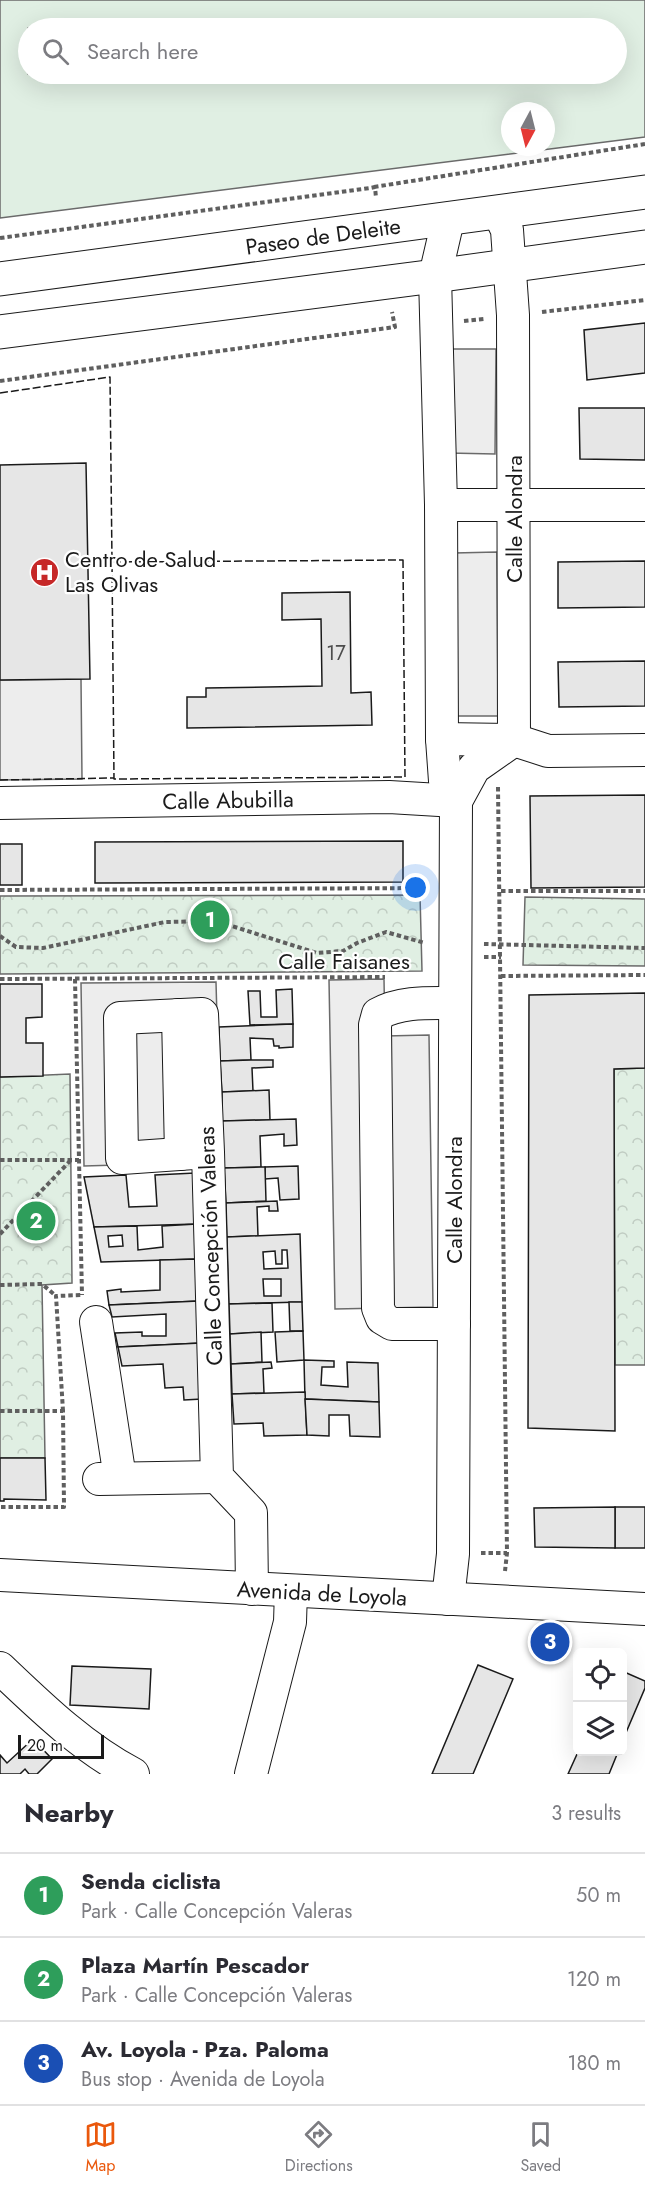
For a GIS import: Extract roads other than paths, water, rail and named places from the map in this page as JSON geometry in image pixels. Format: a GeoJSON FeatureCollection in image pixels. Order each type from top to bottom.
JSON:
{"type":"FeatureCollection","features":[{"type":"Feature","properties":{"kind":"main road","name":"Paseo de Deleite"},"geometry":{"type":"LineString","coordinates":[[0,279],[645,192]]}},
{"type":"Feature","properties":{"kind":"main road"},"geometry":{"type":"LineString","coordinates":[[0,332],[645,247]]}},
{"type":"Feature","properties":{"kind":"street","name":"Calle Alondra"},"geometry":{"type":"LineString","coordinates":[[448,1599],[453,1554],[455,1003],[436,946],[456,801],[474,768],[514,740],[510,266],[507,230],[499,213]]}},
{"type":"Feature","properties":{"kind":"street","name":"Calle Alondra"},"geometry":{"type":"LineString","coordinates":[[448,220],[435,276],[441,505],[442,739],[446,781],[456,801]]}},
{"type":"Feature","properties":{"kind":"street"},"geometry":{"type":"LineString","coordinates":[[441,505],[645,505]]}},
{"type":"Feature","properties":{"kind":"street"},"geometry":{"type":"LineString","coordinates":[[442,739],[514,740],[548,751],[645,750]]}},
{"type":"Feature","properties":{"kind":"street","name":"Calle Abubilla"},"geometry":{"type":"LineString","coordinates":[[0,803],[388,797],[456,801]]}},
{"type":"Feature","properties":{"kind":"street"},"geometry":{"type":"LineString","coordinates":[[454,1324],[392,1324],[382,1318],[378,1308],[375,1025],[378,1014],[384,1010],[409,1004],[455,1003]]}},
{"type":"Feature","properties":{"kind":"street","name":"Calle Concepción Valeras"},"geometry":{"type":"LineString","coordinates":[[195,1153],[122,1158],[120,1018],[190,1015],[195,1153],[217,1477]]}},
{"type":"Feature","properties":{"kind":"street"},"geometry":{"type":"LineString","coordinates":[[89,1308],[109,1479],[217,1477],[251,1513],[252,1589]]}},
{"type":"Feature","properties":{"kind":"street","name":"Avenida de Loyola"},"geometry":{"type":"LineString","coordinates":[[0,1575],[645,1609]]}},
{"type":"Feature","properties":{"kind":"street"},"geometry":{"type":"LineString","coordinates":[[252,1774],[290,1622],[291,1592]]}},
{"type":"Feature","properties":{"kind":"street"},"geometry":{"type":"LineString","coordinates":[[0,1668],[51,1717],[114,1764],[133,1774]]}},
{"type":"Feature","properties":{"kind":"place","name":"Centro de Salud Las Olivas"},"geometry":{"type":"Point","coordinates":[44,572]}},
{"type":"Feature","properties":{"kind":"place","name":"Senda ciclista"},"geometry":{"type":"Point","coordinates":[210,920]}},
{"type":"Feature","properties":{"kind":"place","name":"Plaza Martín Pescador"},"geometry":{"type":"Point","coordinates":[36,1221]}},
{"type":"Feature","properties":{"kind":"place","name":"Av. Loyola - Pza. Paloma"},"geometry":{"type":"Point","coordinates":[550,1642]}}]}
